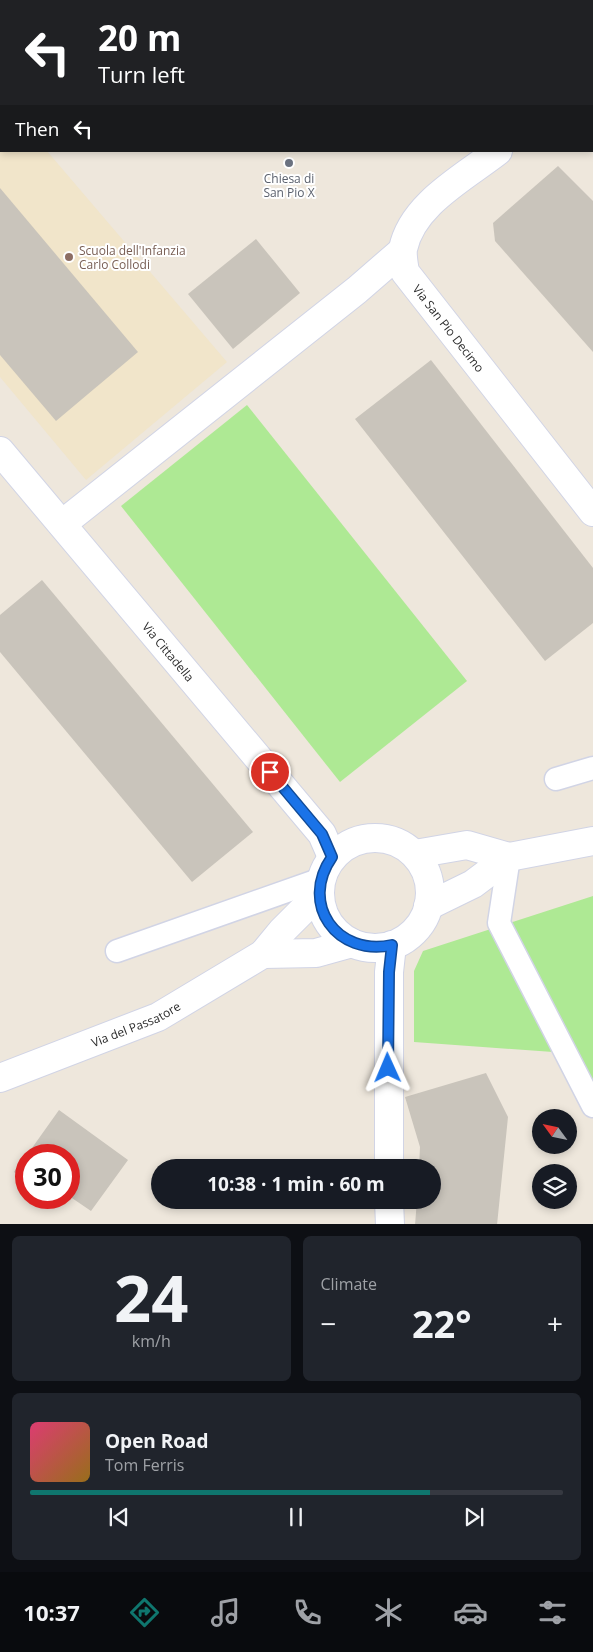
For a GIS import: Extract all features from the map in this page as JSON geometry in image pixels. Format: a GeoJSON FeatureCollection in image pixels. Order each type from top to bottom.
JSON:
{"type":"FeatureCollection","features":[{"type":"Feature","properties":{"kind":"street"},"geometry":{"type":"LineString","coordinates":[[62,524],[357,290],[402,251],[411,227],[428,205],[497,152]]}},
{"type":"Feature","properties":{"kind":"street","name":"Via San Pio Decimo"},"geometry":{"type":"LineString","coordinates":[[402,251],[405,272],[593,512]]}},
{"type":"Feature","properties":{"kind":"street","name":"Via Cittadella"},"geometry":{"type":"LineString","coordinates":[[0,451],[322,834],[324,877]]}},
{"type":"Feature","properties":{"kind":"street"},"geometry":{"type":"LineString","coordinates":[[363,838],[382,838],[400,843],[415,854],[425,870],[430,888],[428,906],[420,923],[408,937],[392,945],[378,948],[352,943],[339,935],[329,923],[322,910],[324,877],[347,845],[363,838]]}},
{"type":"Feature","properties":{"kind":"street"},"geometry":{"type":"LineString","coordinates":[[428,906],[474,884],[509,858],[593,841]]}},
{"type":"Feature","properties":{"kind":"street"},"geometry":{"type":"LineString","coordinates":[[415,854],[467,845],[509,858]]}},
{"type":"Feature","properties":{"kind":"street","name":"Via del Passatore"},"geometry":{"type":"LineString","coordinates":[[0,1078],[158,1018],[263,954],[324,877]]}},
{"type":"Feature","properties":{"kind":"street"},"geometry":{"type":"LineString","coordinates":[[263,954],[316,953],[352,943]]}},
{"type":"Feature","properties":{"kind":"street"},"geometry":{"type":"LineString","coordinates":[[389,1159],[388,991],[392,945]]}},
{"type":"Feature","properties":{"kind":"street"},"geometry":{"type":"LineString","coordinates":[[389,1209],[390,1224]]}},
{"type":"Feature","properties":{"kind":"lane"},"geometry":{"type":"LineString","coordinates":[[556,779],[593,768]]}},
{"type":"Feature","properties":{"kind":"lane"},"geometry":{"type":"LineString","coordinates":[[509,858],[499,923],[593,1106]]}},
{"type":"Feature","properties":{"kind":"lane"},"geometry":{"type":"LineString","coordinates":[[117,951],[324,877]]}},
{"type":"Feature","properties":{"kind":"shaded area","name":"Scuola dell'Infanzia Carlo Collodi"},"geometry":{"type":"Polygon","coordinates":[[[0,152],[48,152],[227,362],[86,480],[0,377],[0,152]]]}},
{"type":"Feature","properties":{"kind":"green space"},"geometry":{"type":"Polygon","coordinates":[[[247,405],[467,681],[340,782],[121,506],[247,405]]]}},
{"type":"Feature","properties":{"kind":"green space"},"geometry":{"type":"Polygon","coordinates":[[[593,896],[593,1094],[567,1053],[414,1042],[414,971],[423,951],[593,896]]]}},
{"type":"Feature","properties":{"kind":"building"},"geometry":{"type":"Polygon","coordinates":[[[558,166],[593,201],[593,352],[495,241],[493,223],[558,166]]]}},
{"type":"Feature","properties":{"kind":"building"},"geometry":{"type":"Polygon","coordinates":[[[0,188],[138,352],[56,421],[0,355],[0,188]]]}},
{"type":"Feature","properties":{"kind":"building"},"geometry":{"type":"Polygon","coordinates":[[[256,239],[300,293],[233,349],[188,294],[256,239]]]}},
{"type":"Feature","properties":{"kind":"building"},"geometry":{"type":"Polygon","coordinates":[[[431,360],[593,568],[593,623],[545,661],[355,419],[431,360]]]}},
{"type":"Feature","properties":{"kind":"building"},"geometry":{"type":"Polygon","coordinates":[[[42,580],[253,832],[192,882],[0,652],[0,615],[42,580]]]}},
{"type":"Feature","properties":{"kind":"building"},"geometry":{"type":"Polygon","coordinates":[[[486,1073],[508,1117],[497,1224],[415,1224],[416,1209],[441,1209],[441,1159],[419,1159],[420,1147],[405,1097],[486,1073]]]}},
{"type":"Feature","properties":{"kind":"building"},"geometry":{"type":"Polygon","coordinates":[[[59,1110],[128,1160],[91,1211],[80,1204],[80,1144],[35,1144],[59,1110]]]}},
{"type":"Feature","properties":{"kind":"place","name":"Chiesa di San Pio X"},"geometry":{"type":"Point","coordinates":[289,163]}},
{"type":"Feature","properties":{"kind":"place","name":"Scuola dell'Infanzia Carlo Collodi"},"geometry":{"type":"Point","coordinates":[69,257]}},
{"type":"Feature","properties":{"kind":"route"},"geometry":{"type":"LineString","coordinates":[[270,772],[322,834],[332,857],[325,867],[319,894],[322,910],[329,923],[339,935],[352,943],[378,948],[392,945],[389,972],[388,1068]]}}]}
